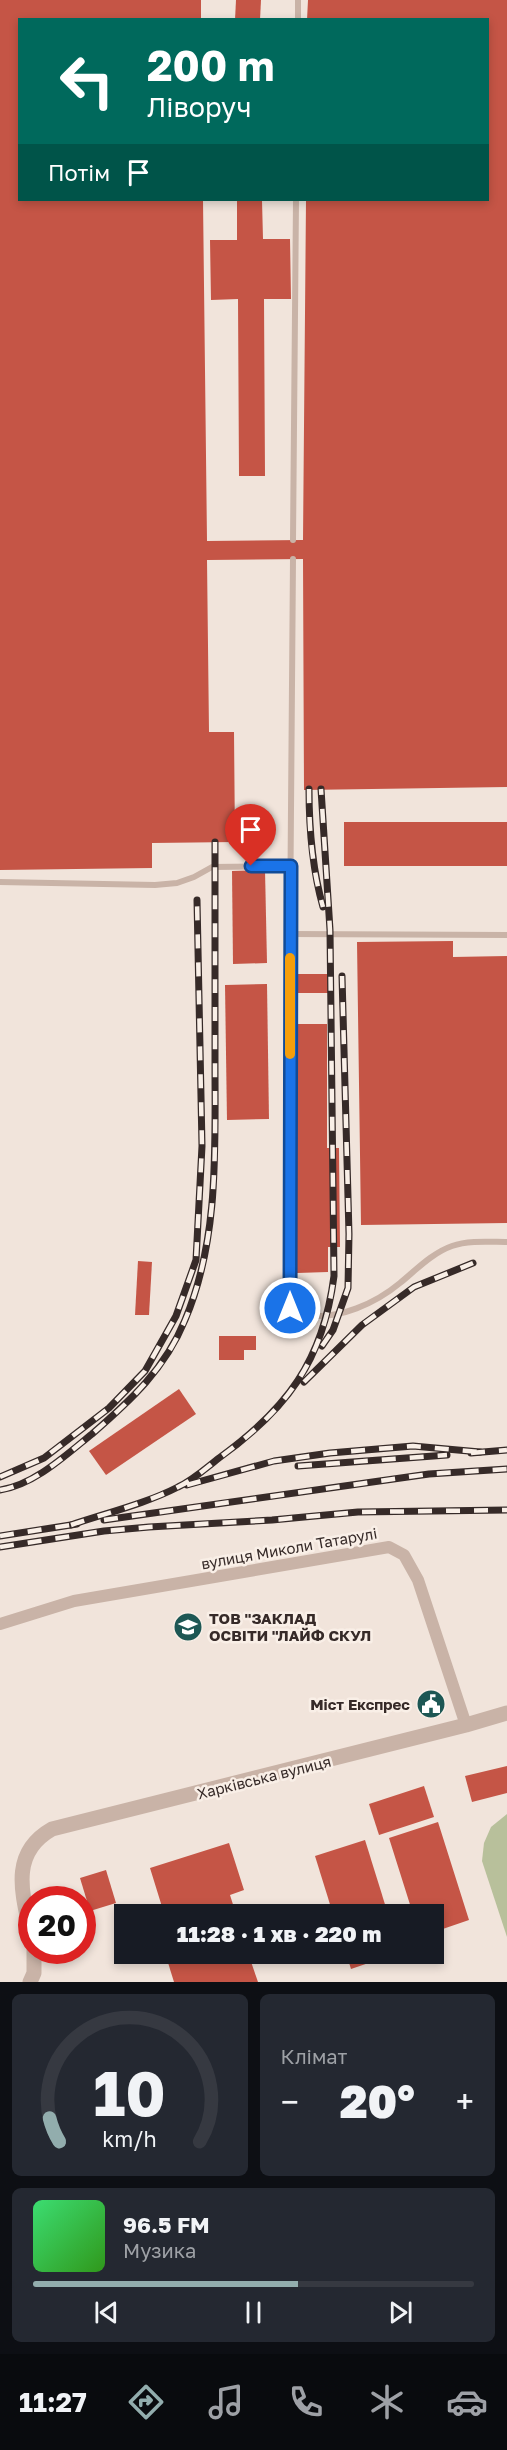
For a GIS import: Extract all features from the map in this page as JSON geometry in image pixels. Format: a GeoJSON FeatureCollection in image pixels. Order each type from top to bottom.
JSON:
{"type":"FeatureCollection","features":[{"type":"Feature","properties":{"kind":"street","name":"вулиця Миколи Татарулі"},"geometry":{"type":"LineString","coordinates":[[0,1624],[74,1601],[389,1547],[404,1555],[418,1580],[466,1725]]}},
{"type":"Feature","properties":{"kind":"street","name":"Харківська вулиця"},"geometry":{"type":"LineString","coordinates":[[23,1886],[22,1864],[28,1849],[38,1837],[52,1829],[507,1713]]}},
{"type":"Feature","properties":{"kind":"street"},"geometry":{"type":"LineString","coordinates":[[30,1982],[34,1973],[34,1964]]}},
{"type":"Feature","properties":{"kind":"lane"},"geometry":{"type":"LineString","coordinates":[[298,0],[298,18]]}},
{"type":"Feature","properties":{"kind":"lane"},"geometry":{"type":"LineString","coordinates":[[293,540],[297,201]]}},
{"type":"Feature","properties":{"kind":"lane"},"geometry":{"type":"LineString","coordinates":[[293,559],[290,1308],[306,1315],[345,1312],[381,1298],[426,1262],[451,1246],[464,1243],[507,1242]]}},
{"type":"Feature","properties":{"kind":"lane"},"geometry":{"type":"LineString","coordinates":[[0,882],[155,885],[185,880],[212,867],[291,866]]}},
{"type":"Feature","properties":{"kind":"lane"},"geometry":{"type":"LineString","coordinates":[[290,934],[507,935]]}},
{"type":"Feature","properties":{"kind":"green space"},"geometry":{"type":"Polygon","coordinates":[[[507,1814],[507,1937],[482,1861],[484,1843],[491,1827],[507,1814]]]}},
{"type":"Feature","properties":{"kind":"building"},"geometry":{"type":"Polygon","coordinates":[[[0,0],[201,0],[201,18],[18,18],[18,201],[203,201],[207,541],[303,540],[306,201],[489,201],[489,18],[307,18],[308,0],[507,0],[507,787],[304,790],[303,559],[207,560],[209,732],[234,732],[235,842],[152,843],[152,868],[0,870],[0,0]]]}},
{"type":"Feature","properties":{"kind":"building"},"geometry":{"type":"Polygon","coordinates":[[[236,0],[261,0],[260,18],[235,18],[236,0]]]}},
{"type":"Feature","properties":{"kind":"building"},"geometry":{"type":"Polygon","coordinates":[[[237,201],[262,201],[263,239],[290,239],[291,299],[264,299],[265,476],[239,476],[238,299],[211,300],[210,240],[237,240],[237,201]]]}},
{"type":"Feature","properties":{"kind":"building"},"geometry":{"type":"Polygon","coordinates":[[[344,822],[507,822],[507,866],[344,866],[344,822]]]}},
{"type":"Feature","properties":{"kind":"building"},"geometry":{"type":"Polygon","coordinates":[[[265,870],[267,963],[233,964],[232,871],[265,870]]]}},
{"type":"Feature","properties":{"kind":"building"},"geometry":{"type":"Polygon","coordinates":[[[453,941],[453,957],[507,956],[507,1223],[361,1225],[357,942],[453,941]]]}},
{"type":"Feature","properties":{"kind":"building"},"geometry":{"type":"Polygon","coordinates":[[[292,974],[331,974],[331,993],[292,993],[292,974]]]}},
{"type":"Feature","properties":{"kind":"building"},"geometry":{"type":"Polygon","coordinates":[[[267,984],[269,1119],[227,1120],[225,985],[267,984]]]}},
{"type":"Feature","properties":{"kind":"building"},"geometry":{"type":"Polygon","coordinates":[[[295,1024],[327,1024],[327,1148],[339,1148],[340,1247],[328,1247],[328,1272],[297,1273],[295,1024]]]}},
{"type":"Feature","properties":{"kind":"building"},"geometry":{"type":"Polygon","coordinates":[[[138,1261],[152,1262],[149,1315],[135,1315],[138,1261]]]}},
{"type":"Feature","properties":{"kind":"building"},"geometry":{"type":"Polygon","coordinates":[[[219,1336],[256,1336],[256,1350],[244,1350],[244,1360],[219,1360],[219,1336]]]}},
{"type":"Feature","properties":{"kind":"building"},"geometry":{"type":"Polygon","coordinates":[[[179,1389],[196,1414],[106,1475],[89,1451],[179,1389]]]}},
{"type":"Feature","properties":{"kind":"building"},"geometry":{"type":"Polygon","coordinates":[[[507,1766],[507,1793],[472,1802],[465,1776],[507,1766]]]}},
{"type":"Feature","properties":{"kind":"building"},"geometry":{"type":"Polygon","coordinates":[[[424,1786],[434,1817],[379,1835],[369,1804],[424,1786]]]}},
{"type":"Feature","properties":{"kind":"building"},"geometry":{"type":"Polygon","coordinates":[[[438,1822],[469,1920],[444,1929],[444,1904],[410,1904],[389,1838],[438,1822]]]}},
{"type":"Feature","properties":{"kind":"building"},"geometry":{"type":"Polygon","coordinates":[[[365,1840],[385,1904],[330,1904],[315,1856],[365,1840]]]}},
{"type":"Feature","properties":{"kind":"building"},"geometry":{"type":"Polygon","coordinates":[[[229,1843],[244,1890],[230,1895],[233,1904],[161,1904],[150,1868],[229,1843]]]}},
{"type":"Feature","properties":{"kind":"building"},"geometry":{"type":"Polygon","coordinates":[[[106,1870],[116,1903],[96,1909],[96,1886],[82,1886],[80,1878],[106,1870]]]}},
{"type":"Feature","properties":{"kind":"building"},"geometry":{"type":"Polygon","coordinates":[[[168,1964],[252,1964],[258,1982],[174,1982],[168,1964]]]}},
{"type":"Feature","properties":{"kind":"building"},"geometry":{"type":"Polygon","coordinates":[[[349,1964],[366,1964],[351,1969],[349,1964]]]}},
{"type":"Feature","properties":{"kind":"railway"},"geometry":{"type":"LineString","coordinates":[[309,789],[312,849],[323,907]]}},
{"type":"Feature","properties":{"kind":"railway"},"geometry":{"type":"LineString","coordinates":[[71,1525],[165,1493],[199,1474],[243,1440],[282,1401],[311,1358],[321,1333],[334,1276],[330,930],[321,789]]}},
{"type":"Feature","properties":{"kind":"railway"},"geometry":{"type":"LineString","coordinates":[[0,1490],[25,1482],[60,1460],[120,1409],[146,1383],[177,1338],[196,1290],[204,1258],[213,1194],[215,842]]}},
{"type":"Feature","properties":{"kind":"railway"},"geometry":{"type":"LineString","coordinates":[[0,1477],[44,1458],[109,1408],[145,1371],[176,1316],[196,1260],[202,1146],[197,900]]}},
{"type":"Feature","properties":{"kind":"railway"},"geometry":{"type":"LineString","coordinates":[[322,1346],[333,1330],[348,1288],[349,1234],[342,976]]}},
{"type":"Feature","properties":{"kind":"railway"},"geometry":{"type":"LineString","coordinates":[[304,1382],[362,1325],[414,1287],[473,1263]]}},
{"type":"Feature","properties":{"kind":"railway"},"geometry":{"type":"LineString","coordinates":[[187,1485],[274,1461],[330,1453],[413,1446],[480,1452]]}},
{"type":"Feature","properties":{"kind":"railway"},"geometry":{"type":"LineString","coordinates":[[471,1453],[507,1450]]}},
{"type":"Feature","properties":{"kind":"railway"},"geometry":{"type":"LineString","coordinates":[[298,1466],[447,1455]]}},
{"type":"Feature","properties":{"kind":"railway"},"geometry":{"type":"LineString","coordinates":[[104,1520],[429,1474],[507,1469]]}},
{"type":"Feature","properties":{"kind":"railway"},"geometry":{"type":"LineString","coordinates":[[0,1547],[104,1531],[149,1527],[272,1520],[358,1512],[507,1510]]}},
{"type":"Feature","properties":{"kind":"railway"},"geometry":{"type":"LineString","coordinates":[[0,1536],[77,1524]]}},
{"type":"Feature","properties":{"kind":"slow traffic"},"geometry":{"type":"LineString","coordinates":[[290,958],[290,1054]]}},
{"type":"Feature","properties":{"kind":"place","name":"ТОВ \"ЗАКЛАД ОСВІТИ \"ЛАЙФ СКУЛ"},"geometry":{"type":"Point","coordinates":[188,1627]}},
{"type":"Feature","properties":{"kind":"place","name":"Міст Експрес"},"geometry":{"type":"Point","coordinates":[431,1704]}},
{"type":"Feature","properties":{"kind":"route"},"geometry":{"type":"LineString","coordinates":[[251,866],[291,866],[290,1308]]}}]}
